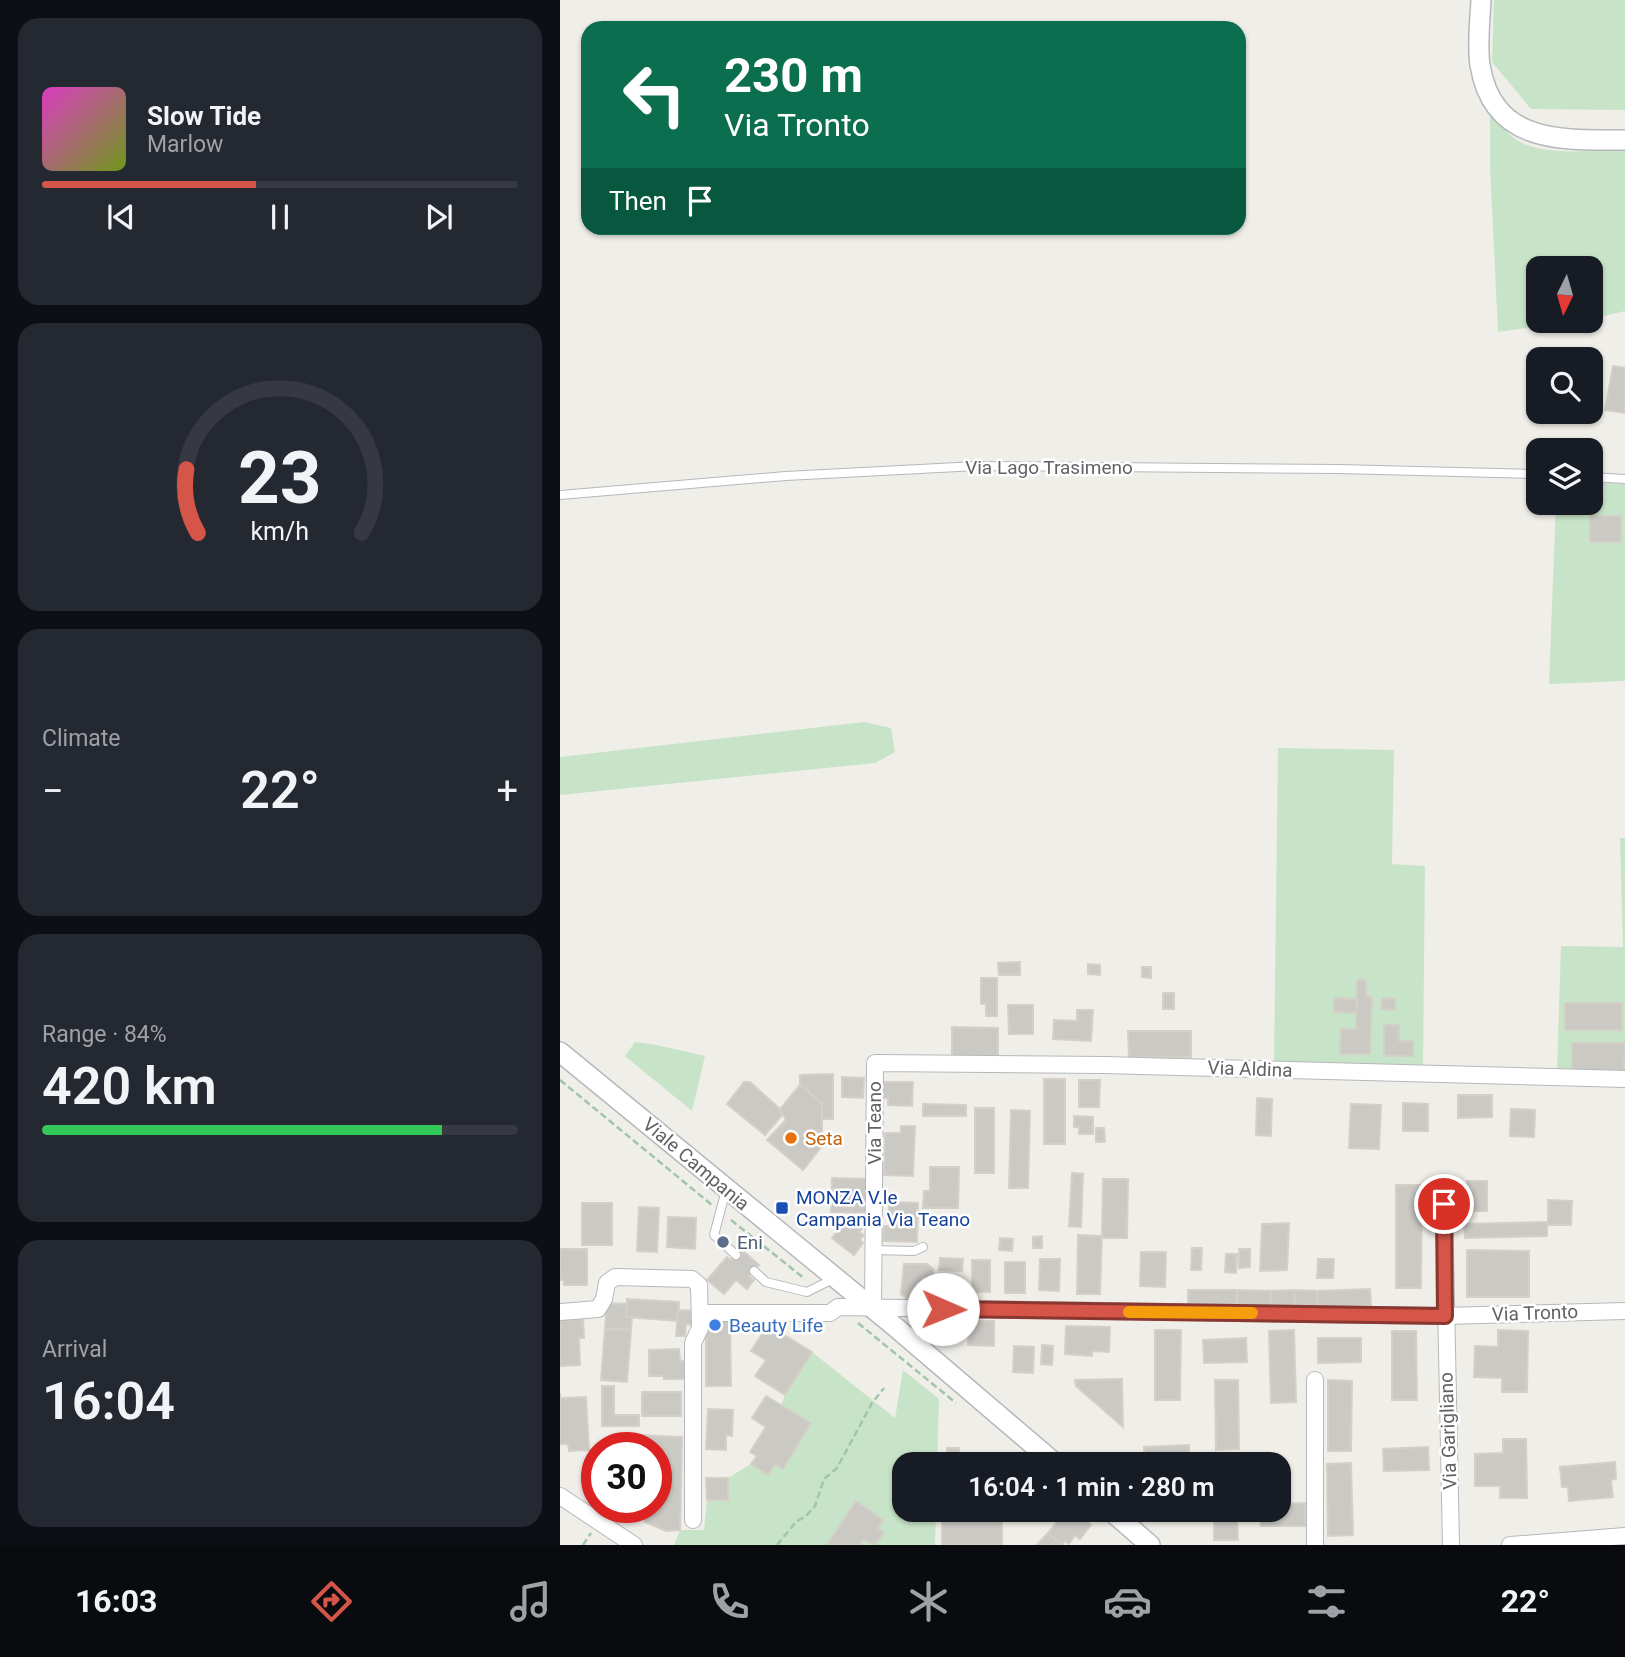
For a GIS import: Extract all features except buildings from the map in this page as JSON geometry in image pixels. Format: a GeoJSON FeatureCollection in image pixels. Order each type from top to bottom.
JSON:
{"type":"FeatureCollection","features":[{"type":"Feature","properties":{"kind":"street"},"geometry":{"type":"LineString","coordinates":[[1481,0],[1480,64],[1486,86],[1499,109],[1523,128],[1546,137],[1567,140],[1625,140]]}},
{"type":"Feature","properties":{"kind":"street","name":"Viale Campania"},"geometry":{"type":"LineString","coordinates":[[560,1052],[1042,1452]]}},
{"type":"Feature","properties":{"kind":"street","name":"Via Aldina"},"geometry":{"type":"LineString","coordinates":[[875,1063],[1104,1065],[1625,1079]]}},
{"type":"Feature","properties":{"kind":"street","name":"Via Teano"},"geometry":{"type":"LineString","coordinates":[[873,1310],[875,1063]]}},
{"type":"Feature","properties":{"kind":"street"},"geometry":{"type":"LineString","coordinates":[[1444,1204],[1445,1316]]}},
{"type":"Feature","properties":{"kind":"street"},"geometry":{"type":"LineString","coordinates":[[560,1312],[598,1309],[602,1305],[607,1283],[615,1277],[692,1279],[699,1285],[700,1328],[693,1343],[693,1520]]}},
{"type":"Feature","properties":{"kind":"street","name":"Via Tronto"},"geometry":{"type":"LineString","coordinates":[[701,1313],[830,1313],[838,1307],[873,1310],[1445,1316],[1625,1311]]}},
{"type":"Feature","properties":{"kind":"street","name":"Via Garigliano"},"geometry":{"type":"LineString","coordinates":[[1445,1316],[1451,1545]]}},
{"type":"Feature","properties":{"kind":"street"},"geometry":{"type":"LineString","coordinates":[[1315,1380],[1315,1545]]}},
{"type":"Feature","properties":{"kind":"street"},"geometry":{"type":"LineString","coordinates":[[560,1496],[634,1545]]}},
{"type":"Feature","properties":{"kind":"street"},"geometry":{"type":"LineString","coordinates":[[1124,1522],[1150,1545]]}},
{"type":"Feature","properties":{"kind":"street"},"geometry":{"type":"LineString","coordinates":[[1510,1545],[1625,1536]]}},
{"type":"Feature","properties":{"kind":"lane","name":"Via Lago Trasimeno"},"geometry":{"type":"LineString","coordinates":[[560,495],[786,476],[977,466],[1352,469],[1526,474]]}},
{"type":"Feature","properties":{"kind":"lane"},"geometry":{"type":"LineString","coordinates":[[1603,478],[1625,479]]}},
{"type":"Feature","properties":{"kind":"lane"},"geometry":{"type":"LineString","coordinates":[[726,1190],[714,1235],[736,1255]]}},
{"type":"Feature","properties":{"kind":"lane"},"geometry":{"type":"LineString","coordinates":[[873,1250],[914,1251],[923,1247]]}},
{"type":"Feature","properties":{"kind":"lane"},"geometry":{"type":"LineString","coordinates":[[754,1271],[766,1282],[807,1292],[834,1279]]}},
{"type":"Feature","properties":{"kind":"path"},"geometry":{"type":"LineString","coordinates":[[881,1341],[956,1403]]}},
{"type":"Feature","properties":{"kind":"path"},"geometry":{"type":"LineString","coordinates":[[777,1545],[796,1522],[815,1506],[824,1479],[837,1468],[872,1403],[884,1388]]}},
{"type":"Feature","properties":{"kind":"green space"},"geometry":{"type":"Polygon","coordinates":[[[1494,0],[1625,0],[1625,110],[1531,109],[1492,62],[1494,0]]]}},
{"type":"Feature","properties":{"kind":"green space"},"geometry":{"type":"Polygon","coordinates":[[[1490,115],[1514,138],[1538,148],[1552,151],[1625,149],[1625,311],[1603,316],[1603,256],[1526,256],[1526,328],[1498,332],[1490,115]]]}},
{"type":"Feature","properties":{"kind":"green space"},"geometry":{"type":"Polygon","coordinates":[[[1603,483],[1625,484],[1625,681],[1549,684],[1556,515],[1603,515],[1603,483]]]}},
{"type":"Feature","properties":{"kind":"green space"},"geometry":{"type":"Polygon","coordinates":[[[864,722],[891,728],[895,752],[875,763],[560,795],[560,757],[864,722]]]}},
{"type":"Feature","properties":{"kind":"green space"},"geometry":{"type":"Polygon","coordinates":[[[1278,748],[1394,750],[1392,864],[1425,866],[1423,1068],[1274,1064],[1278,748]]]}},
{"type":"Feature","properties":{"kind":"green space"},"geometry":{"type":"Polygon","coordinates":[[[1620,838],[1625,838],[1625,1072],[1557,1071],[1561,946],[1623,947],[1620,838]]]}},
{"type":"Feature","properties":{"kind":"green space"},"geometry":{"type":"Polygon","coordinates":[[[635,1042],[705,1056],[692,1111],[625,1056],[635,1042]]]}},
{"type":"Feature","properties":{"kind":"green space"},"geometry":{"type":"Polygon","coordinates":[[[812,1352],[895,1418],[903,1370],[939,1399],[937,1452],[892,1452],[892,1522],[936,1522],[935,1545],[674,1545],[680,1530],[704,1530],[707,1500],[728,1500],[728,1478],[751,1464],[768,1475],[775,1464],[782,1468],[811,1423],[781,1405],[812,1352]]]}},
{"type":"Feature","properties":{"kind":"slow traffic"},"geometry":{"type":"LineString","coordinates":[[1129,1312],[1252,1313]]}},
{"type":"Feature","properties":{"kind":"place","name":"Seta"},"geometry":{"type":"Point","coordinates":[791,1138]}},
{"type":"Feature","properties":{"kind":"place","name":"MONZA V.le Campania Via Teano"},"geometry":{"type":"Point","coordinates":[782,1208]}},
{"type":"Feature","properties":{"kind":"place","name":"Eni"},"geometry":{"type":"Point","coordinates":[723,1242]}},
{"type":"Feature","properties":{"kind":"place","name":"Beauty Life"},"geometry":{"type":"Point","coordinates":[715,1325]}},
{"type":"Feature","properties":{"kind":"route"},"geometry":{"type":"LineString","coordinates":[[943,1309],[1445,1316],[1444,1204]]}}]}
